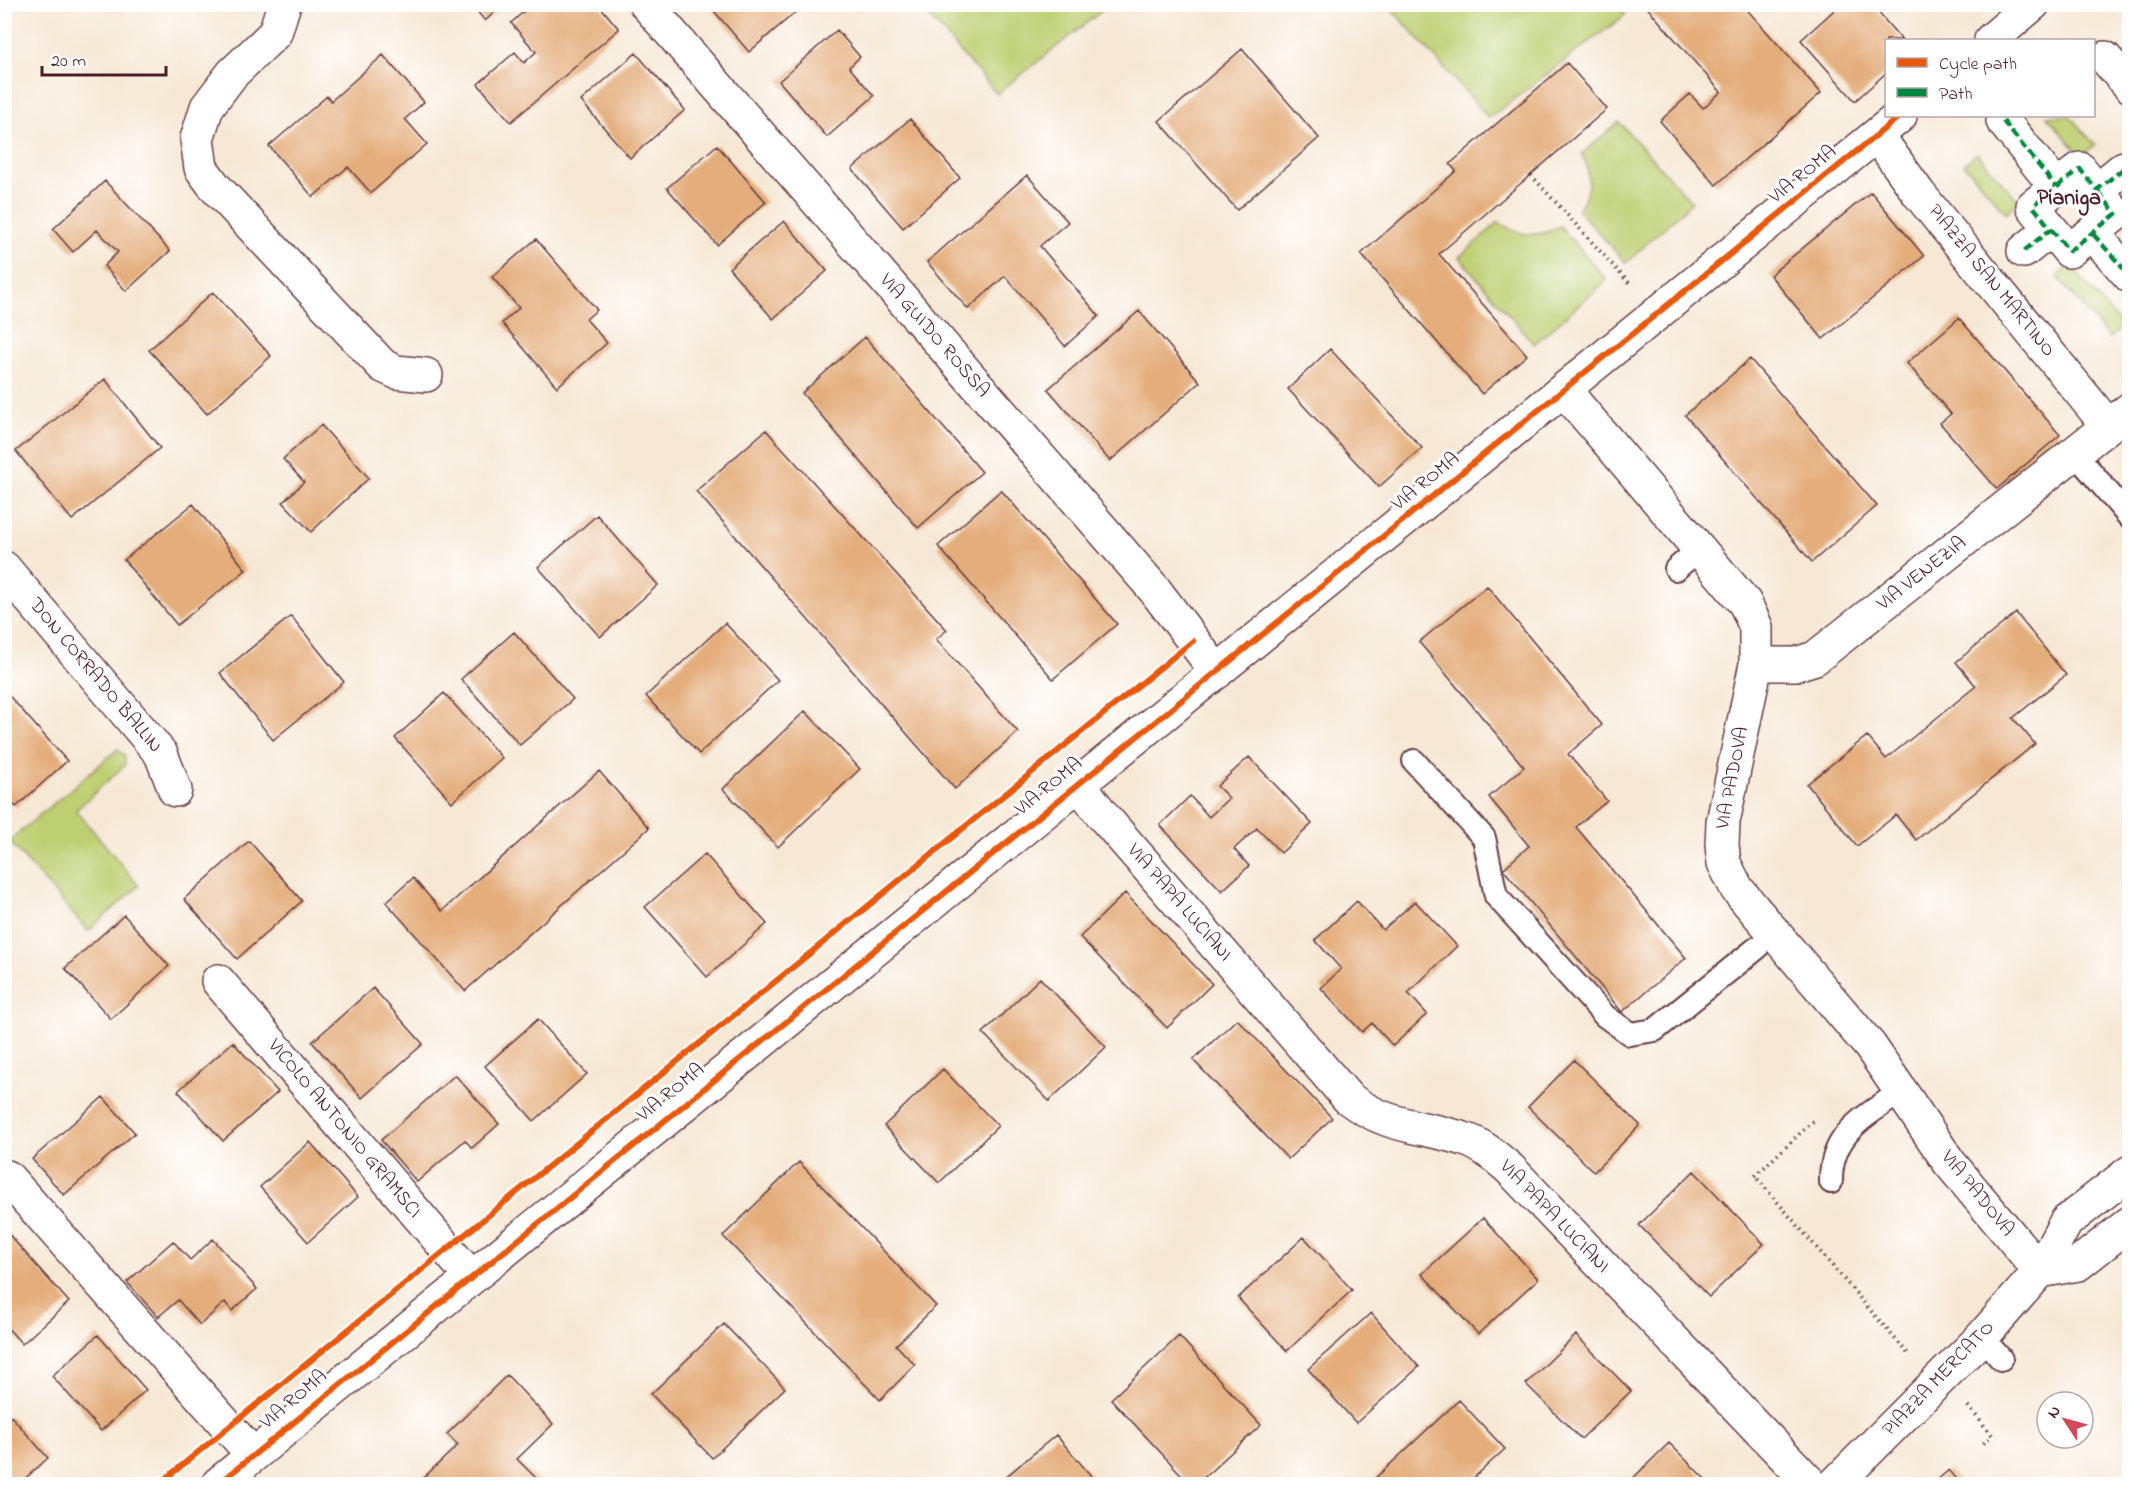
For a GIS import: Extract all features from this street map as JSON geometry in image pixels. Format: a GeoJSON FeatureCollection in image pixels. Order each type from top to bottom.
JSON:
{"type":"FeatureCollection","features":[{"type":"Feature","properties":{"kind":"street"},"geometry":{"type":"LineString","coordinates":[[284,4],[275,33],[232,74],[207,107],[197,139],[201,168],[215,187],[383,366],[396,372],[426,375]]}},
{"type":"Feature","properties":{"kind":"street","name":"VIA GUIDO ROSSA"},"geometry":{"type":"LineString","coordinates":[[646,4],[1154,589],[1217,672]]}},
{"type":"Feature","properties":{"kind":"street"},"geometry":{"type":"LineString","coordinates":[[1992,39],[2033,4]]}},
{"type":"Feature","properties":{"kind":"street"},"geometry":{"type":"LineString","coordinates":[[2105,58],[2130,86]]}},
{"type":"Feature","properties":{"kind":"street"},"geometry":{"type":"LineString","coordinates":[[2003,121],[2056,187]]}},
{"type":"Feature","properties":{"kind":"street","name":"VIA ROMA"},"geometry":{"type":"LineString","coordinates":[[218,1485],[471,1276],[1888,125]]}},
{"type":"Feature","properties":{"kind":"street","name":"PIAZZA SAN MARTINO"},"geometry":{"type":"LineString","coordinates":[[1888,125],[1919,194],[2119,417],[2075,453]]}},
{"type":"Feature","properties":{"kind":"street"},"geometry":{"type":"LineString","coordinates":[[2097,190],[2124,168]]}},
{"type":"Feature","properties":{"kind":"street"},"geometry":{"type":"LineString","coordinates":[[2080,169],[2116,214],[2070,251],[2033,206],[2056,187],[2080,169]]}},
{"type":"Feature","properties":{"kind":"street"},"geometry":{"type":"LineString","coordinates":[[2024,251],[2051,229]]}},
{"type":"Feature","properties":{"kind":"street"},"geometry":{"type":"LineString","coordinates":[[2093,234],[2130,276]]}},
{"type":"Feature","properties":{"kind":"street","name":"VIA PADOVA"},"geometry":{"type":"LineString","coordinates":[[1564,390],[1687,559],[1745,603],[1756,627],[1756,664],[1723,822],[1724,862],[1737,889],[1870,1046],[1949,1162],[2040,1271]]}},
{"type":"Feature","properties":{"kind":"street","name":"VIA VENEZIA"},"geometry":{"type":"LineString","coordinates":[[1756,664],[1796,664],[1815,658],[2075,453]]}},
{"type":"Feature","properties":{"kind":"street","name":"DON CORRADO BALLIN"},"geometry":{"type":"LineString","coordinates":[[4,568],[161,754],[175,790]]}},
{"type":"Feature","properties":{"kind":"street","name":"VIA PAPA LUCIANI"},"geometry":{"type":"LineString","coordinates":[[1079,784],[1104,817],[1348,1098],[1380,1119],[1468,1141],[1490,1151],[1510,1169],[1811,1485]]}},
{"type":"Feature","properties":{"kind":"street","name":"VICOLO ANTONIO GRAMSCI"},"geometry":{"type":"LineString","coordinates":[[218,981],[471,1276]]}},
{"type":"Feature","properties":{"kind":"street","name":"PIAZZA MERCATO"},"geometry":{"type":"LineString","coordinates":[[1835,1485],[1991,1348],[2040,1271],[2066,1222],[2130,1172]]}},
{"type":"Feature","properties":{"kind":"street"},"geometry":{"type":"LineString","coordinates":[[7,1177],[253,1455]]}},
{"type":"Feature","properties":{"kind":"street"},"geometry":{"type":"LineString","coordinates":[[2040,1271],[2078,1264],[2130,1223]]}},
{"type":"Feature","properties":{"kind":"lane"},"geometry":{"type":"LineString","coordinates":[[2075,453],[2130,518]]}},
{"type":"Feature","properties":{"kind":"lane"},"geometry":{"type":"LineString","coordinates":[[1414,761],[1484,838],[1496,896],[1605,1016],[1630,1034],[1655,1030],[1757,948]]}},
{"type":"Feature","properties":{"kind":"lane"},"geometry":{"type":"LineString","coordinates":[[1831,1182],[1830,1161],[1842,1138],[1874,1110],[1902,1091]]}},
{"type":"Feature","properties":{"kind":"path"},"geometry":{"type":"LineString","coordinates":[[1531,175],[1629,283]]}},
{"type":"Feature","properties":{"kind":"path"},"geometry":{"type":"LineString","coordinates":[[1965,1402],[1992,1435],[1983,1444]]}},
{"type":"Feature","properties":{"kind":"green space"},"geometry":{"type":"Polygon","coordinates":[[[919,5],[1109,5],[997,94],[919,5]]]}},
{"type":"Feature","properties":{"kind":"green space"},"geometry":{"type":"Polygon","coordinates":[[[1388,5],[1617,5],[1625,15],[1489,118],[1388,5]]]}},
{"type":"Feature","properties":{"kind":"green space"},"geometry":{"type":"Polygon","coordinates":[[[2048,117],[2071,117],[2095,145],[2081,156],[2048,117]]]}},
{"type":"Feature","properties":{"kind":"green space"},"geometry":{"type":"Polygon","coordinates":[[[1619,122],[1692,202],[1626,263],[1578,210],[1585,196],[1588,182],[1582,154],[1619,122]]]}},
{"type":"Feature","properties":{"kind":"green space"},"geometry":{"type":"Polygon","coordinates":[[[1977,153],[2019,201],[2006,213],[1964,164],[1977,153]]]}},
{"type":"Feature","properties":{"kind":"green space"},"geometry":{"type":"Polygon","coordinates":[[[1499,222],[1514,231],[1529,234],[1544,233],[1560,226],[1607,280],[1534,344],[1459,257],[1499,222]]]}},
{"type":"Feature","properties":{"kind":"green space"},"geometry":{"type":"Polygon","coordinates":[[[2070,265],[2123,327],[2109,338],[2057,276],[2070,265]]]}},
{"type":"Feature","properties":{"kind":"green space"},"geometry":{"type":"Polygon","coordinates":[[[118,749],[125,757],[125,765],[76,810],[139,886],[88,931],[9,841],[118,749]]]}},
{"type":"Feature","properties":{"kind":"building"},"geometry":{"type":"Polygon","coordinates":[[[471,4],[504,4],[485,21],[471,4]]]}},
{"type":"Feature","properties":{"kind":"building"},"geometry":{"type":"Polygon","coordinates":[[[532,4],[598,4],[619,29],[511,122],[478,84],[515,52],[524,63],[536,52],[511,23],[532,4]]]}},
{"type":"Feature","properties":{"kind":"building"},"geometry":{"type":"Polygon","coordinates":[[[708,4],[805,4],[749,52],[708,4]]]}},
{"type":"Feature","properties":{"kind":"building"},"geometry":{"type":"Polygon","coordinates":[[[1644,4],[1742,4],[1821,93],[1716,185],[1660,121],[1690,94],[1703,108],[1721,92],[1644,4]]]}},
{"type":"Feature","properties":{"kind":"building"},"geometry":{"type":"Polygon","coordinates":[[[1841,4],[1871,4],[1901,39],[1885,39],[1885,74],[1855,101],[1801,40],[1841,4]]]}},
{"type":"Feature","properties":{"kind":"building"},"geometry":{"type":"Polygon","coordinates":[[[837,30],[860,57],[849,67],[874,96],[827,137],[779,81],[837,30]]]}},
{"type":"Feature","properties":{"kind":"building"},"geometry":{"type":"Polygon","coordinates":[[[1242,49],[1319,138],[1237,210],[1159,121],[1242,49]]]}},
{"type":"Feature","properties":{"kind":"building"},"geometry":{"type":"Polygon","coordinates":[[[636,53],[685,110],[630,158],[581,101],[636,53]]]}},
{"type":"Feature","properties":{"kind":"building"},"geometry":{"type":"Polygon","coordinates":[[[383,55],[424,102],[405,119],[427,144],[371,193],[348,167],[313,197],[269,146],[327,96],[331,101],[383,55]]]}},
{"type":"Feature","properties":{"kind":"building"},"geometry":{"type":"Polygon","coordinates":[[[1567,63],[1607,109],[1439,254],[1527,355],[1482,394],[1361,254],[1456,171],[1450,164],[1567,63]]]}},
{"type":"Feature","properties":{"kind":"building"},"geometry":{"type":"Polygon","coordinates":[[[910,119],[960,178],[903,228],[852,169],[910,119]]]}},
{"type":"Feature","properties":{"kind":"building"},"geometry":{"type":"Polygon","coordinates":[[[717,145],[766,202],[717,245],[667,188],[717,145]]]}},
{"type":"Feature","properties":{"kind":"building"},"geometry":{"type":"Polygon","coordinates":[[[1027,175],[1068,222],[1040,246],[1099,316],[1065,346],[1005,276],[968,309],[927,262],[1027,175]]]}},
{"type":"Feature","properties":{"kind":"building"},"geometry":{"type":"Polygon","coordinates":[[[105,181],[170,251],[126,291],[104,266],[118,252],[97,230],[73,252],[53,229],[105,181]]]}},
{"type":"Feature","properties":{"kind":"building"},"geometry":{"type":"Polygon","coordinates":[[[1871,192],[1924,256],[1823,339],[1770,275],[1871,192]]]}},
{"type":"Feature","properties":{"kind":"building"},"geometry":{"type":"Polygon","coordinates":[[[784,221],[827,271],[773,319],[729,268],[784,221]]]}},
{"type":"Feature","properties":{"kind":"building"},"geometry":{"type":"Polygon","coordinates":[[[536,239],[597,310],[586,319],[607,343],[557,387],[502,323],[519,308],[492,277],[536,239]]]}},
{"type":"Feature","properties":{"kind":"building"},"geometry":{"type":"Polygon","coordinates":[[[213,292],[271,356],[207,414],[149,350],[213,292]]]}},
{"type":"Feature","properties":{"kind":"building"},"geometry":{"type":"Polygon","coordinates":[[[1139,311],[1200,382],[1110,461],[1048,389],[1139,311]]]}},
{"type":"Feature","properties":{"kind":"building"},"geometry":{"type":"Polygon","coordinates":[[[1959,318],[2060,435],[1997,489],[1940,423],[1951,414],[1907,363],[1959,318]]]}},
{"type":"Feature","properties":{"kind":"building"},"geometry":{"type":"Polygon","coordinates":[[[865,337],[982,472],[918,528],[802,393],[865,337]]]}},
{"type":"Feature","properties":{"kind":"building"},"geometry":{"type":"Polygon","coordinates":[[[1330,349],[1422,448],[1379,487],[1288,389],[1330,349]]]}},
{"type":"Feature","properties":{"kind":"building"},"geometry":{"type":"Polygon","coordinates":[[[1750,359],[1877,506],[1812,562],[1685,415],[1750,359]]]}},
{"type":"Feature","properties":{"kind":"building"},"geometry":{"type":"Polygon","coordinates":[[[105,379],[160,448],[72,520],[16,451],[105,379]]]}},
{"type":"Feature","properties":{"kind":"building"},"geometry":{"type":"Polygon","coordinates":[[[321,425],[369,478],[311,532],[283,502],[304,482],[283,459],[321,425]]]}},
{"type":"Feature","properties":{"kind":"building"},"geometry":{"type":"Polygon","coordinates":[[[766,430],[947,630],[936,639],[1018,732],[955,789],[696,491],[766,430]]]}},
{"type":"Feature","properties":{"kind":"building"},"geometry":{"type":"Polygon","coordinates":[[[1001,490],[1117,624],[1053,679],[938,546],[1001,490]]]}},
{"type":"Feature","properties":{"kind":"building"},"geometry":{"type":"Polygon","coordinates":[[[193,504],[246,570],[177,625],[124,560],[193,504]]]}},
{"type":"Feature","properties":{"kind":"building"},"geometry":{"type":"Polygon","coordinates":[[[597,515],[658,585],[600,637],[538,567],[597,515]]]}},
{"type":"Feature","properties":{"kind":"building"},"geometry":{"type":"Polygon","coordinates":[[[1487,586],[1602,725],[1568,754],[1607,801],[1576,827],[1686,958],[1622,1012],[1503,869],[1529,846],[1489,797],[1524,767],[1419,642],[1487,586]]]}},
{"type":"Feature","properties":{"kind":"building"},"geometry":{"type":"Polygon","coordinates":[[[2016,613],[2066,675],[2013,718],[2035,744],[1916,840],[1896,815],[1857,846],[1807,784],[1867,736],[1886,759],[1976,686],[1956,662],[2016,613]]]}},
{"type":"Feature","properties":{"kind":"building"},"geometry":{"type":"Polygon","coordinates":[[[291,616],[344,682],[273,740],[220,673],[291,616]]]}},
{"type":"Feature","properties":{"kind":"building"},"geometry":{"type":"Polygon","coordinates":[[[725,623],[778,680],[699,754],[646,696],[725,623]]]}},
{"type":"Feature","properties":{"kind":"building"},"geometry":{"type":"Polygon","coordinates":[[[514,632],[573,699],[520,745],[461,679],[514,632]]]}},
{"type":"Feature","properties":{"kind":"building"},"geometry":{"type":"Polygon","coordinates":[[[4,690],[67,761],[16,807],[4,794],[4,690]]]}},
{"type":"Feature","properties":{"kind":"building"},"geometry":{"type":"Polygon","coordinates":[[[444,693],[502,758],[452,802],[395,738],[444,693]]]}},
{"type":"Feature","properties":{"kind":"building"},"geometry":{"type":"Polygon","coordinates":[[[805,711],[860,769],[778,847],[723,789],[805,711]]]}},
{"type":"Feature","properties":{"kind":"building"},"geometry":{"type":"Polygon","coordinates":[[[1249,757],[1312,824],[1281,853],[1257,828],[1234,849],[1249,866],[1222,891],[1160,825],[1190,796],[1209,817],[1229,798],[1217,786],[1249,757]]]}},
{"type":"Feature","properties":{"kind":"building"},"geometry":{"type":"Polygon","coordinates":[[[599,771],[649,828],[465,991],[386,902],[413,878],[442,911],[599,771]]]}},
{"type":"Feature","properties":{"kind":"building"},"geometry":{"type":"Polygon","coordinates":[[[249,841],[302,901],[237,959],[184,899],[249,841]]]}},
{"type":"Feature","properties":{"kind":"building"},"geometry":{"type":"Polygon","coordinates":[[[705,854],[767,924],[707,977],[645,907],[705,854]]]}},
{"type":"Feature","properties":{"kind":"building"},"geometry":{"type":"Polygon","coordinates":[[[1125,893],[1212,984],[1167,1028],[1080,937],[1125,893]]]}},
{"type":"Feature","properties":{"kind":"building"},"geometry":{"type":"Polygon","coordinates":[[[1357,901],[1383,930],[1415,901],[1457,946],[1408,993],[1427,1014],[1393,1046],[1372,1023],[1362,1032],[1321,988],[1341,969],[1315,940],[1357,901]]]}},
{"type":"Feature","properties":{"kind":"building"},"geometry":{"type":"Polygon","coordinates":[[[124,915],[169,966],[111,1019],[65,968],[124,915]]]}},
{"type":"Feature","properties":{"kind":"building"},"geometry":{"type":"Polygon","coordinates":[[[1040,978],[1106,1047],[1049,1101],[983,1033],[1040,978]]]}},
{"type":"Feature","properties":{"kind":"building"},"geometry":{"type":"Polygon","coordinates":[[[373,988],[423,1044],[362,1098],[312,1042],[373,988]]]}},
{"type":"Feature","properties":{"kind":"building"},"geometry":{"type":"Polygon","coordinates":[[[538,1019],[587,1074],[534,1121],[485,1066],[538,1019]]]}},
{"type":"Feature","properties":{"kind":"building"},"geometry":{"type":"Polygon","coordinates":[[[1237,1019],[1332,1118],[1288,1159],[1193,1060],[1237,1019]]]}},
{"type":"Feature","properties":{"kind":"building"},"geometry":{"type":"Polygon","coordinates":[[[233,1042],[278,1092],[223,1141],[178,1091],[233,1042]]]}},
{"type":"Feature","properties":{"kind":"building"},"geometry":{"type":"Polygon","coordinates":[[[1574,1060],[1640,1125],[1594,1172],[1528,1107],[1574,1060]]]}},
{"type":"Feature","properties":{"kind":"building"},"geometry":{"type":"Polygon","coordinates":[[[943,1069],[998,1126],[939,1183],[884,1126],[943,1069]]]}},
{"type":"Feature","properties":{"kind":"building"},"geometry":{"type":"Polygon","coordinates":[[[455,1075],[499,1124],[472,1148],[465,1140],[417,1182],[381,1140],[455,1075]]]}},
{"type":"Feature","properties":{"kind":"building"},"geometry":{"type":"Polygon","coordinates":[[[103,1097],[135,1133],[64,1195],[32,1159],[103,1097]]]}},
{"type":"Feature","properties":{"kind":"building"},"geometry":{"type":"Polygon","coordinates":[[[310,1142],[358,1197],[308,1242],[260,1187],[310,1142]]]}},
{"type":"Feature","properties":{"kind":"building"},"geometry":{"type":"Polygon","coordinates":[[[799,1162],[936,1306],[896,1345],[915,1365],[880,1400],[723,1236],[799,1162]]]}},
{"type":"Feature","properties":{"kind":"building"},"geometry":{"type":"Polygon","coordinates":[[[1694,1171],[1764,1244],[1709,1297],[1639,1225],[1694,1171]]]}},
{"type":"Feature","properties":{"kind":"building"},"geometry":{"type":"Polygon","coordinates":[[[1483,1218],[1538,1279],[1478,1334],[1422,1274],[1483,1218]]]}},
{"type":"Feature","properties":{"kind":"building"},"geometry":{"type":"Polygon","coordinates":[[[4,1229],[69,1302],[22,1344],[4,1324],[4,1229]]]}},
{"type":"Feature","properties":{"kind":"building"},"geometry":{"type":"Polygon","coordinates":[[[1304,1237],[1352,1290],[1287,1351],[1238,1298],[1304,1237]]]}},
{"type":"Feature","properties":{"kind":"building"},"geometry":{"type":"Polygon","coordinates":[[[213,1239],[257,1289],[232,1311],[225,1302],[200,1325],[178,1300],[158,1317],[127,1282],[173,1241],[190,1260],[213,1239]]]}},
{"type":"Feature","properties":{"kind":"building"},"geometry":{"type":"Polygon","coordinates":[[[1371,1313],[1419,1367],[1356,1423],[1308,1369],[1371,1313]]]}},
{"type":"Feature","properties":{"kind":"building"},"geometry":{"type":"Polygon","coordinates":[[[724,1324],[785,1388],[712,1458],[651,1394],[724,1324]]]}},
{"type":"Feature","properties":{"kind":"building"},"geometry":{"type":"Polygon","coordinates":[[[98,1335],[146,1390],[101,1431],[52,1376],[98,1335]]]}},
{"type":"Feature","properties":{"kind":"building"},"geometry":{"type":"Polygon","coordinates":[[[1576,1335],[1631,1391],[1581,1439],[1526,1384],[1576,1335]]]}},
{"type":"Feature","properties":{"kind":"building"},"geometry":{"type":"Polygon","coordinates":[[[1179,1336],[1261,1425],[1197,1484],[1190,1484],[1111,1399],[1179,1336]]]}},
{"type":"Feature","properties":{"kind":"building"},"geometry":{"type":"Polygon","coordinates":[[[507,1375],[553,1424],[517,1459],[542,1484],[417,1484],[458,1445],[447,1434],[507,1375]]]}},
{"type":"Feature","properties":{"kind":"building"},"geometry":{"type":"Polygon","coordinates":[[[1459,1400],[1505,1449],[1467,1484],[1369,1484],[1459,1400]]]}},
{"type":"Feature","properties":{"kind":"building"},"geometry":{"type":"Polygon","coordinates":[[[11,1416],[48,1458],[19,1484],[4,1484],[4,1422],[11,1416]]]}},
{"type":"Feature","properties":{"kind":"building"},"geometry":{"type":"Polygon","coordinates":[[[1056,1435],[1093,1478],[1086,1484],[997,1484],[1056,1435]]]}},
{"type":"Feature","properties":{"kind":"building"},"geometry":{"type":"Polygon","coordinates":[[[1669,1443],[1710,1484],[1627,1484],[1669,1443]]]}},
{"type":"Feature","properties":{"kind":"building"},"geometry":{"type":"Polygon","coordinates":[[[1949,1470],[1961,1484],[1932,1484],[1949,1470]]]}},
{"type":"Feature","properties":{"kind":"marked path"},"geometry":{"type":"LineString","coordinates":[[2003,121],[2056,187]]}},
{"type":"Feature","properties":{"kind":"marked path"},"geometry":{"type":"LineString","coordinates":[[2024,251],[2051,229],[2033,206],[2080,169],[2097,190],[2124,168]]}},
{"type":"Feature","properties":{"kind":"marked path"},"geometry":{"type":"LineString","coordinates":[[2051,229],[2069,251],[2116,214],[2097,190]]}},
{"type":"Feature","properties":{"kind":"marked path"},"geometry":{"type":"LineString","coordinates":[[2093,234],[2130,276]]}},
{"type":"Feature","properties":{"kind":"cycle path"},"geometry":{"type":"LineString","coordinates":[[218,1484],[1899,117]]}},
{"type":"Feature","properties":{"kind":"cycle path"},"geometry":{"type":"LineString","coordinates":[[159,1484],[1193,641]]}},
{"type":"Feature","properties":{"kind":"district","name":"Pianiga"},"geometry":{"type":"Point","coordinates":[2069,199]}}]}
